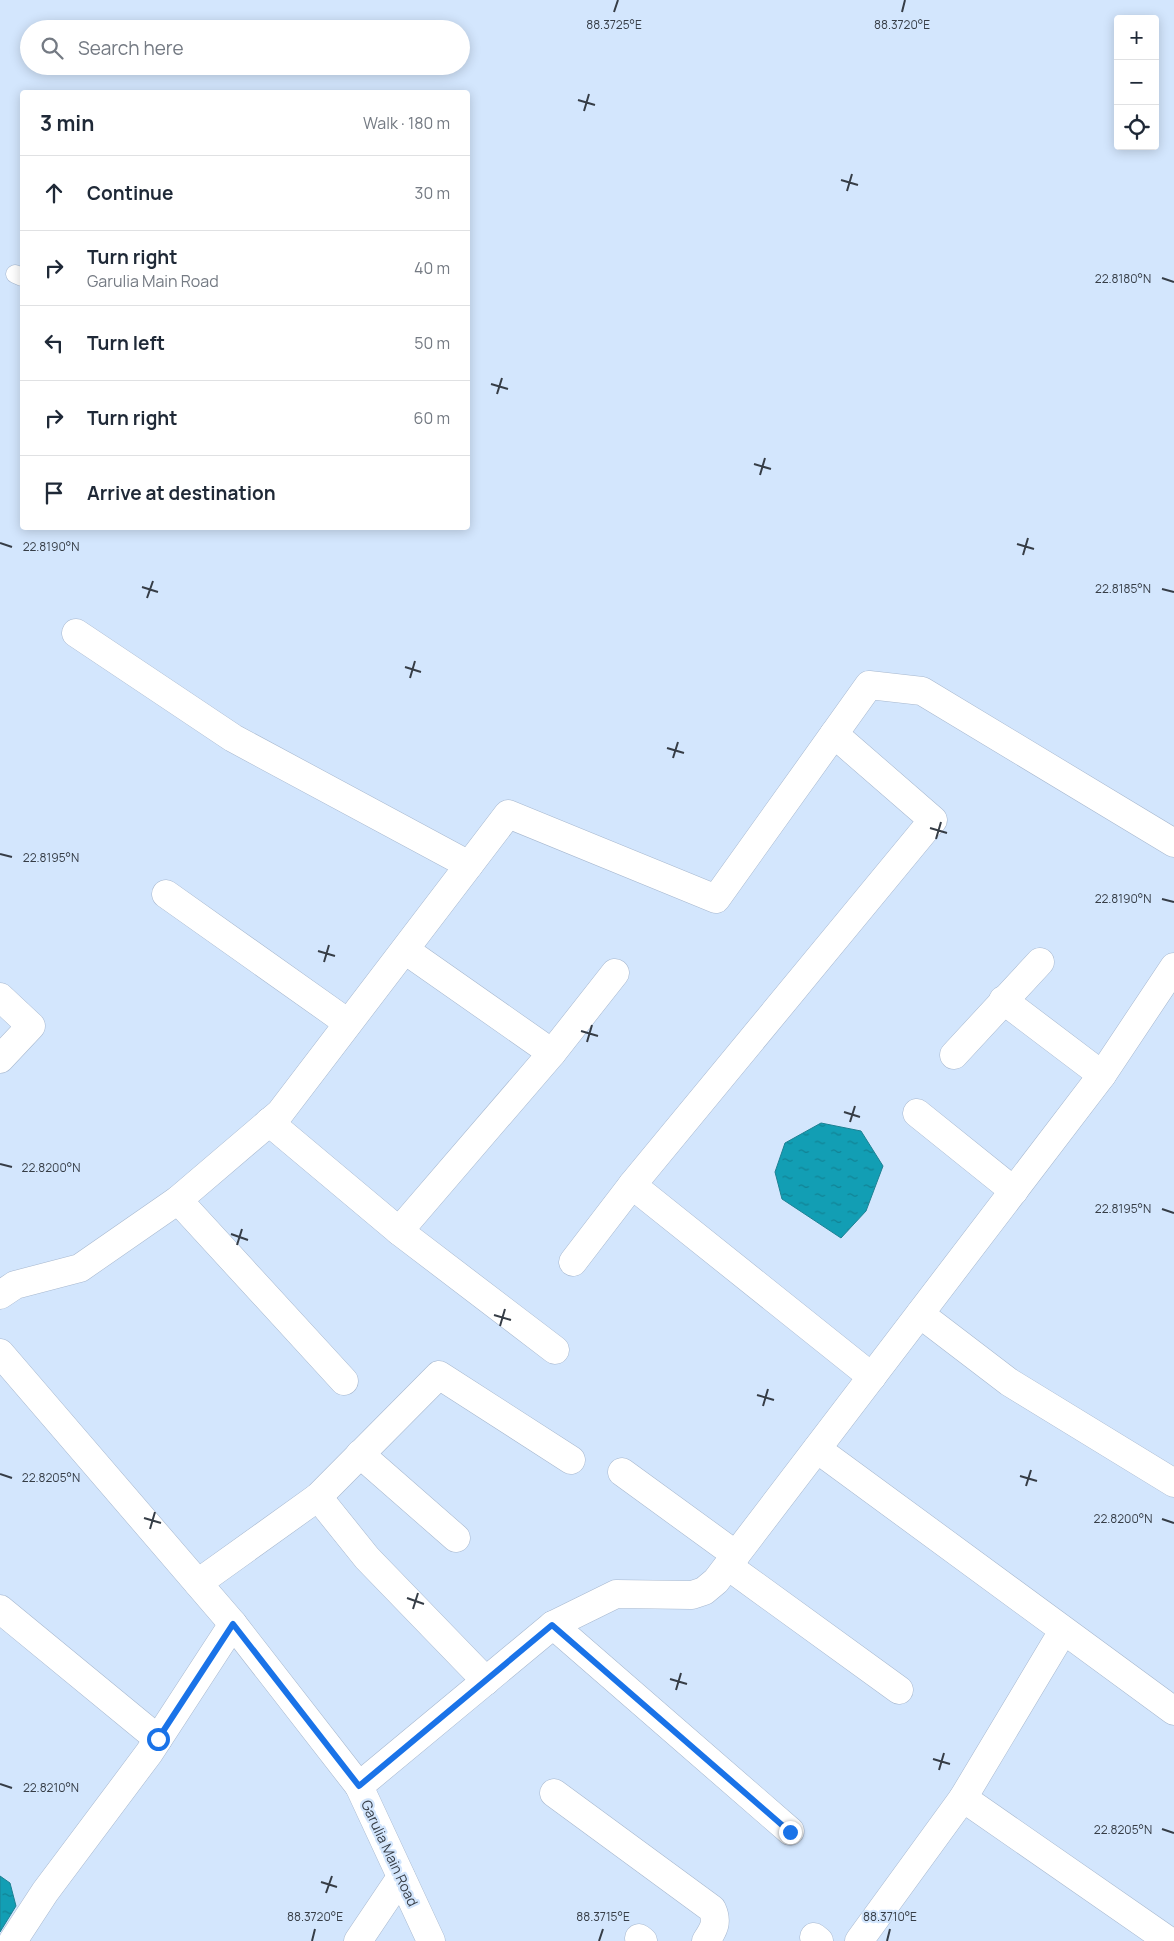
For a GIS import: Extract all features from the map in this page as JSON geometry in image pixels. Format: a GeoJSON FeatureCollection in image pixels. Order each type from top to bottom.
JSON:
{"type":"FeatureCollection","features":[{"type":"Feature","properties":{"kind":"street"},"geometry":{"type":"LineString","coordinates":[[76,633],[234,738],[469,865]]}},
{"type":"Feature","properties":{"kind":"street"},"geometry":{"type":"LineString","coordinates":[[0,1295],[15,1286],[80,1268],[178,1200],[280,1113],[508,814],[716,899],[869,685],[922,691],[1174,843]]}},
{"type":"Feature","properties":{"kind":"street"},"geometry":{"type":"LineString","coordinates":[[573,1262],[632,1185],[933,820],[834,734]]}},
{"type":"Feature","properties":{"kind":"street"},"geometry":{"type":"LineString","coordinates":[[166,894],[348,1023]]}},
{"type":"Feature","properties":{"kind":"street"},"geometry":{"type":"LineString","coordinates":[[405,950],[552,1053]]}},
{"type":"Feature","properties":{"kind":"street"},"geometry":{"type":"LineString","coordinates":[[954,1055],[1040,962]]}},
{"type":"Feature","properties":{"kind":"street"},"geometry":{"type":"LineString","coordinates":[[359,1786],[552,1625],[616,1594],[692,1595],[704,1590],[716,1581],[1102,1075],[1174,967]]}},
{"type":"Feature","properties":{"kind":"street"},"geometry":{"type":"LineString","coordinates":[[399,1230],[552,1053],[615,973]]}},
{"type":"Feature","properties":{"kind":"street"},"geometry":{"type":"LineString","coordinates":[[0,996],[31,1026],[0,1059]]}},
{"type":"Feature","properties":{"kind":"street"},"geometry":{"type":"LineString","coordinates":[[1003,1000],[1102,1075]]}},
{"type":"Feature","properties":{"kind":"street"},"geometry":{"type":"LineString","coordinates":[[917,1113],[1014,1191]]}},
{"type":"Feature","properties":{"kind":"street"},"geometry":{"type":"LineString","coordinates":[[270,1122],[399,1230],[555,1350]]}},
{"type":"Feature","properties":{"kind":"street"},"geometry":{"type":"LineString","coordinates":[[632,1185],[872,1376]]}},
{"type":"Feature","properties":{"kind":"street"},"geometry":{"type":"LineString","coordinates":[[178,1200],[344,1380]]}},
{"type":"Feature","properties":{"kind":"street"},"geometry":{"type":"LineString","coordinates":[[920,1314],[1009,1382],[1174,1483]]}},
{"type":"Feature","properties":{"kind":"street","name":"Garulia Main Road"},"geometry":{"type":"LineString","coordinates":[[0,1353],[233,1624],[359,1786],[431,1941]]}},
{"type":"Feature","properties":{"kind":"street"},"geometry":{"type":"LineString","coordinates":[[198,1583],[318,1497],[439,1375],[571,1460]]}},
{"type":"Feature","properties":{"kind":"street"},"geometry":{"type":"LineString","coordinates":[[817,1449],[1174,1711]]}},
{"type":"Feature","properties":{"kind":"street"},"geometry":{"type":"LineString","coordinates":[[360,1454],[456,1538]]}},
{"type":"Feature","properties":{"kind":"street"},"geometry":{"type":"LineString","coordinates":[[622,1472],[732,1561],[899,1690]]}},
{"type":"Feature","properties":{"kind":"street"},"geometry":{"type":"LineString","coordinates":[[318,1497],[367,1558],[486,1681]]}},
{"type":"Feature","properties":{"kind":"street"},"geometry":{"type":"LineString","coordinates":[[0,1608],[158,1739]]}},
{"type":"Feature","properties":{"kind":"street"},"geometry":{"type":"LineString","coordinates":[[13,1941],[45,1892],[158,1739],[233,1624]]}},
{"type":"Feature","properties":{"kind":"street"},"geometry":{"type":"LineString","coordinates":[[552,1625],[790,1832]]}},
{"type":"Feature","properties":{"kind":"street"},"geometry":{"type":"LineString","coordinates":[[859,1941],[963,1798],[1063,1631]]}},
{"type":"Feature","properties":{"kind":"street"},"geometry":{"type":"LineString","coordinates":[[554,1793],[712,1909],[716,1919],[713,1930],[706,1941]]}},
{"type":"Feature","properties":{"kind":"street"},"geometry":{"type":"LineString","coordinates":[[963,1798],[1168,1941]]}},
{"type":"Feature","properties":{"kind":"street"},"geometry":{"type":"LineString","coordinates":[[358,1941],[401,1877]]}},
{"type":"Feature","properties":{"kind":"water"},"geometry":{"type":"Polygon","coordinates":[[[821,1123],[861,1131],[883,1166],[866,1211],[841,1238],[782,1199],[775,1172],[785,1143],[821,1123]]]}},
{"type":"Feature","properties":{"kind":"water"},"geometry":{"type":"Polygon","coordinates":[[[0,1876],[10,1883],[16,1906],[0,1932],[0,1876]]]}},
{"type":"Feature","properties":{"kind":"route"},"geometry":{"type":"LineString","coordinates":[[158,1739],[233,1624],[359,1786],[552,1625],[790,1832]]}}]}
